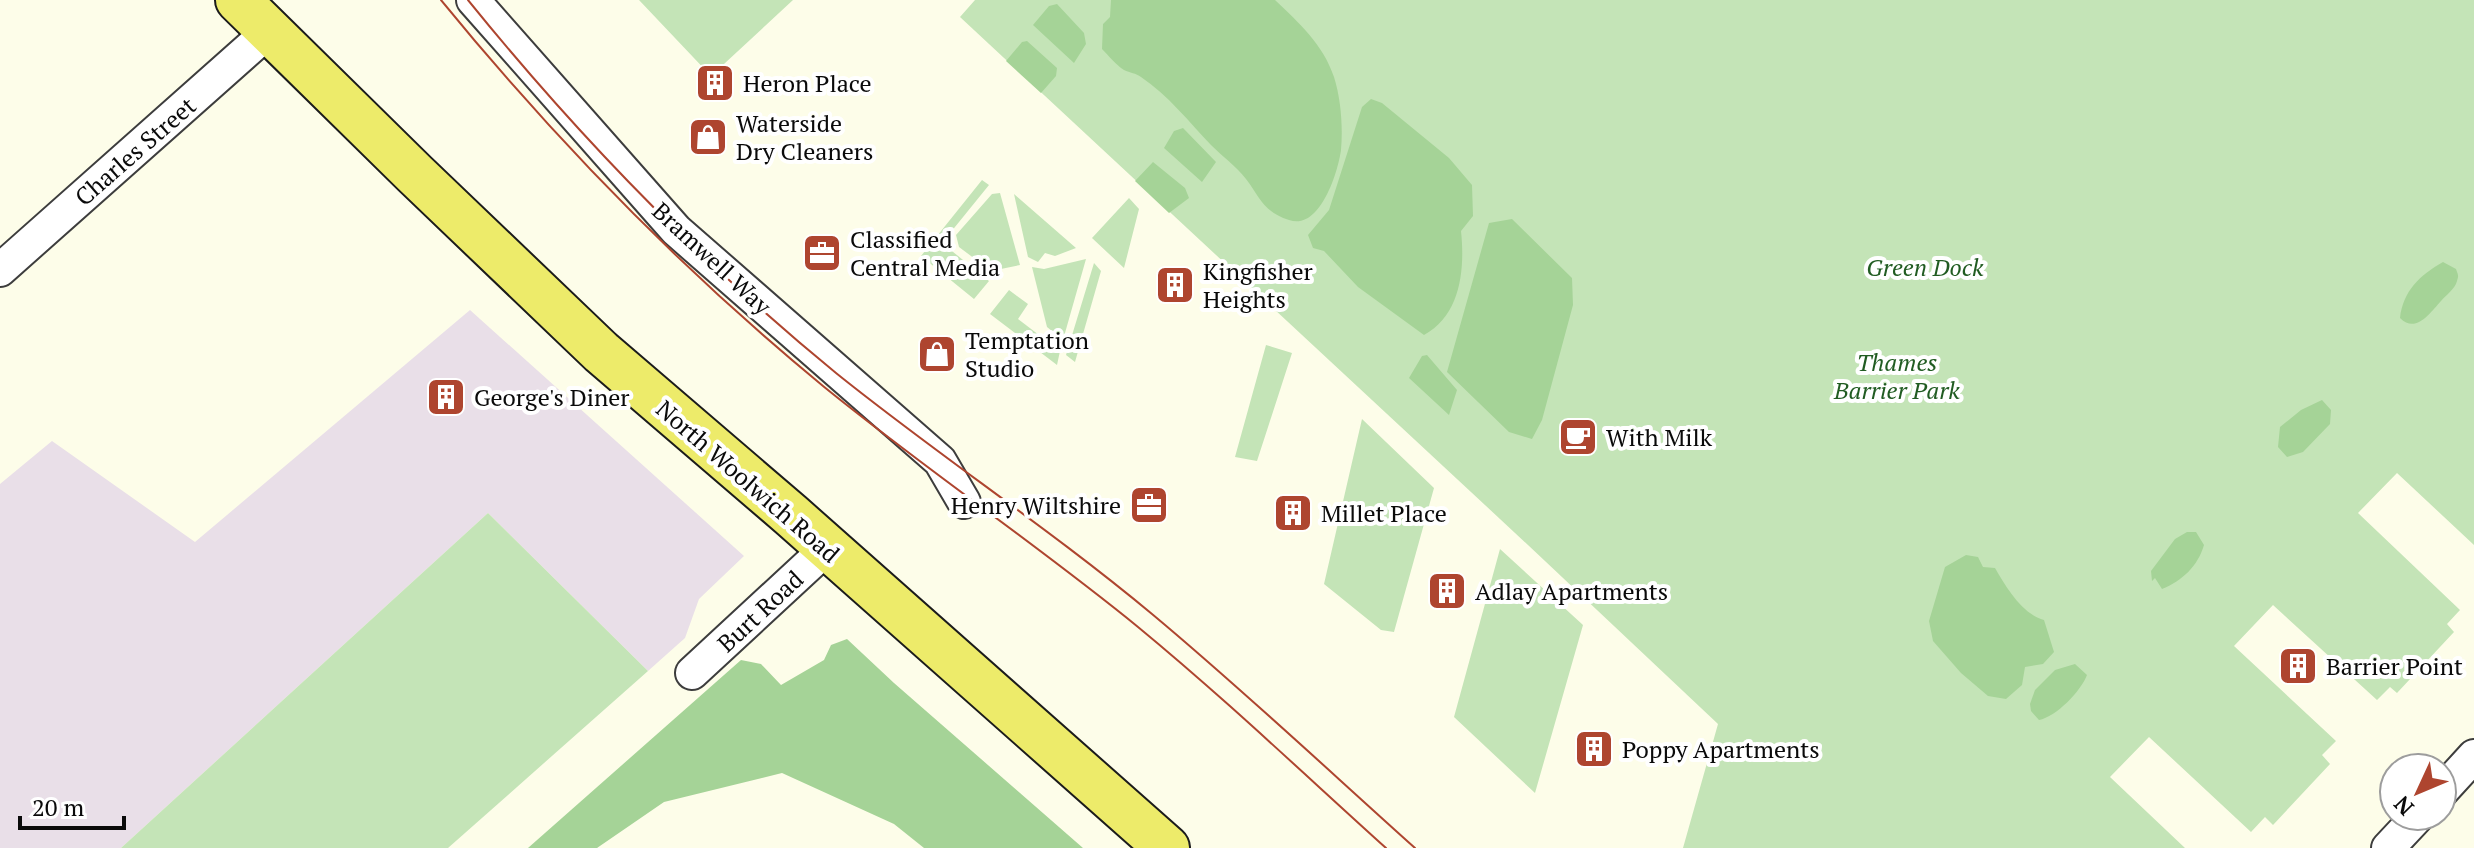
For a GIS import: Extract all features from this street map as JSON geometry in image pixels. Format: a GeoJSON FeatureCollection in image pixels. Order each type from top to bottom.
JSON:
{"type":"FeatureCollection","features":[{"type":"Feature","properties":{"kind":"main road","name":"North Woolwich Road"},"geometry":{"type":"LineString","coordinates":[[238,0],[601,352],[1167,848]]}},
{"type":"Feature","properties":{"kind":"street","name":"Bramwell Way"},"geometry":{"type":"LineString","coordinates":[[473,0],[676,230],[940,461],[964,502]]}},
{"type":"Feature","properties":{"kind":"street","name":"Charles Street"},"geometry":{"type":"LineString","coordinates":[[0,270],[269,31]]}},
{"type":"Feature","properties":{"kind":"street","name":"Burt Road"},"geometry":{"type":"LineString","coordinates":[[692,673],[826,549]]}},
{"type":"Feature","properties":{"kind":"street"},"geometry":{"type":"LineString","coordinates":[[2458,774],[2474,756]]}},
{"type":"Feature","properties":{"kind":"street"},"geometry":{"type":"LineString","coordinates":[[2388,848],[2403,832]]}},
{"type":"Feature","properties":{"kind":"shaded area"},"geometry":{"type":"Polygon","coordinates":[[[470,310],[744,556],[699,599],[685,638],[648,671],[488,513],[121,848],[0,848],[0,484],[52,441],[195,542],[470,310]]]}},
{"type":"Feature","properties":{"kind":"green space"},"geometry":{"type":"Polygon","coordinates":[[[639,0],[793,0],[711,76],[639,0]]]}},
{"type":"Feature","properties":{"kind":"green space","name":"Thames Barrier Park"},"geometry":{"type":"Polygon","coordinates":[[[975,0],[2474,0],[2474,545],[2397,473],[2358,513],[2460,610],[2447,624],[2454,632],[2397,693],[2390,687],[2377,700],[2273,605],[2234,646],[2336,741],[2322,755],[2330,764],[2273,825],[2265,817],[2251,832],[2149,737],[2110,777],[2185,848],[1683,848],[1718,724],[960,17],[975,0]]]}},
{"type":"Feature","properties":{"kind":"green space"},"geometry":{"type":"Polygon","coordinates":[[[1111,0],[1275,0],[1301,26],[1317,44],[1329,65],[1338,94],[1342,123],[1336,172],[1326,197],[1310,217],[1300,221],[1289,220],[1273,213],[1242,174],[1169,100],[1139,76],[1121,68],[1102,49],[1103,24],[1110,17],[1111,0]]]}},
{"type":"Feature","properties":{"kind":"green space"},"geometry":{"type":"Polygon","coordinates":[[[1057,4],[1084,33],[1086,44],[1074,63],[1033,25],[1049,6],[1057,4]]]}},
{"type":"Feature","properties":{"kind":"green space"},"geometry":{"type":"Polygon","coordinates":[[[1027,41],[1057,68],[1056,76],[1041,93],[1006,61],[1022,42],[1027,41]]]}},
{"type":"Feature","properties":{"kind":"green space"},"geometry":{"type":"Polygon","coordinates":[[[1371,99],[1382,103],[1449,158],[1472,185],[1473,216],[1461,231],[1462,260],[1458,290],[1446,316],[1424,335],[1358,287],[1324,251],[1313,248],[1308,235],[1329,210],[1362,107],[1371,99]]]}},
{"type":"Feature","properties":{"kind":"green space"},"geometry":{"type":"Polygon","coordinates":[[[1183,128],[1216,162],[1202,182],[1164,148],[1174,131],[1183,128]]]}},
{"type":"Feature","properties":{"kind":"green space"},"geometry":{"type":"Polygon","coordinates":[[[1153,162],[1185,188],[1189,198],[1169,213],[1135,181],[1153,162]]]}},
{"type":"Feature","properties":{"kind":"green space"},"geometry":{"type":"Polygon","coordinates":[[[982,180],[989,185],[942,243],[989,281],[974,299],[921,256],[982,180]]]}},
{"type":"Feature","properties":{"kind":"green space"},"geometry":{"type":"Polygon","coordinates":[[[1000,193],[1020,265],[991,271],[959,247],[956,235],[992,194],[1000,193]]]}},
{"type":"Feature","properties":{"kind":"green space"},"geometry":{"type":"Polygon","coordinates":[[[1014,194],[1076,248],[1055,256],[1045,253],[1038,262],[1028,257],[1014,194]]]}},
{"type":"Feature","properties":{"kind":"green space"},"geometry":{"type":"Polygon","coordinates":[[[1129,198],[1139,209],[1124,268],[1092,238],[1129,198]]]}},
{"type":"Feature","properties":{"kind":"green space"},"geometry":{"type":"Polygon","coordinates":[[[1512,219],[1572,278],[1573,305],[1542,420],[1532,439],[1509,432],[1447,372],[1489,223],[1512,219]]]}},
{"type":"Feature","properties":{"kind":"green space"},"geometry":{"type":"Polygon","coordinates":[[[1086,259],[1063,340],[1047,327],[1032,267],[1044,269],[1086,259]]]}},
{"type":"Feature","properties":{"kind":"green space"},"geometry":{"type":"Polygon","coordinates":[[[2443,262],[2456,269],[2458,276],[2454,287],[2417,323],[2400,318],[2409,292],[2420,278],[2443,262]]]}},
{"type":"Feature","properties":{"kind":"green space"},"geometry":{"type":"Polygon","coordinates":[[[1094,263],[1101,271],[1075,362],[1066,355],[1094,263]]]}},
{"type":"Feature","properties":{"kind":"green space"},"geometry":{"type":"Polygon","coordinates":[[[1009,290],[1028,304],[1018,319],[1060,351],[1057,365],[990,314],[1009,290]]]}},
{"type":"Feature","properties":{"kind":"green space"},"geometry":{"type":"Polygon","coordinates":[[[1266,345],[1292,353],[1257,461],[1235,457],[1266,345]]]}},
{"type":"Feature","properties":{"kind":"green space"},"geometry":{"type":"Polygon","coordinates":[[[1427,355],[1457,390],[1449,415],[1409,378],[1422,356],[1427,355]]]}},
{"type":"Feature","properties":{"kind":"green space"},"geometry":{"type":"Polygon","coordinates":[[[2322,400],[2331,410],[2330,424],[2303,452],[2287,457],[2278,447],[2280,427],[2301,410],[2322,400]]]}},
{"type":"Feature","properties":{"kind":"green space"},"geometry":{"type":"Polygon","coordinates":[[[1362,419],[1434,488],[1394,632],[1381,630],[1324,584],[1362,419]]]}},
{"type":"Feature","properties":{"kind":"green space"},"geometry":{"type":"Polygon","coordinates":[[[488,513],[648,671],[448,848],[121,848],[488,513]]]}},
{"type":"Feature","properties":{"kind":"green space"},"geometry":{"type":"Polygon","coordinates":[[[2187,532],[2196,532],[2204,545],[2198,560],[2176,582],[2162,589],[2155,578],[2152,581],[2151,571],[2175,539],[2187,532]]]}},
{"type":"Feature","properties":{"kind":"green space"},"geometry":{"type":"Polygon","coordinates":[[[1500,549],[1583,625],[1535,793],[1454,717],[1500,549]]]}},
{"type":"Feature","properties":{"kind":"green space"},"geometry":{"type":"Polygon","coordinates":[[[1966,555],[1978,557],[1983,567],[1995,568],[2022,606],[2044,620],[2054,652],[2043,664],[2025,667],[2022,685],[2006,699],[1988,696],[1961,673],[1933,641],[1929,621],[1945,567],[1966,555]]]}},
{"type":"Feature","properties":{"kind":"green space"},"geometry":{"type":"Polygon","coordinates":[[[847,639],[1083,848],[924,848],[894,824],[782,773],[664,802],[597,848],[528,848],[741,660],[761,664],[781,685],[824,660],[831,645],[847,639]]]}},
{"type":"Feature","properties":{"kind":"green space"},"geometry":{"type":"Polygon","coordinates":[[[2075,664],[2087,675],[2084,681],[2060,709],[2039,720],[2031,711],[2030,704],[2035,690],[2055,670],[2075,664]]]}},
{"type":"Feature","properties":{"kind":"tram line"},"geometry":{"type":"LineString","coordinates":[[441,0],[575,154],[720,297],[862,417],[1138,627],[1386,848]]}},
{"type":"Feature","properties":{"kind":"tram line"},"geometry":{"type":"LineString","coordinates":[[468,0],[553,100],[642,196],[786,331],[875,404],[1152,614],[1415,848]]}},
{"type":"Feature","properties":{"kind":"place","name":"Heron Place"},"geometry":{"type":"Point","coordinates":[715,83]}},
{"type":"Feature","properties":{"kind":"place","name":"Waterside Dry Cleaners"},"geometry":{"type":"Point","coordinates":[708,137]}},
{"type":"Feature","properties":{"kind":"place","name":"Classified Central Media"},"geometry":{"type":"Point","coordinates":[822,253]}},
{"type":"Feature","properties":{"kind":"place","name":"Kingfisher Heights"},"geometry":{"type":"Point","coordinates":[1175,285]}},
{"type":"Feature","properties":{"kind":"place","name":"Temptation Studio"},"geometry":{"type":"Point","coordinates":[937,354]}},
{"type":"Feature","properties":{"kind":"place","name":"George's Diner"},"geometry":{"type":"Point","coordinates":[446,397]}},
{"type":"Feature","properties":{"kind":"place","name":"With Milk"},"geometry":{"type":"Point","coordinates":[1578,437]}},
{"type":"Feature","properties":{"kind":"place","name":"Henry Wiltshire"},"geometry":{"type":"Point","coordinates":[1149,505]}},
{"type":"Feature","properties":{"kind":"place","name":"Millet Place"},"geometry":{"type":"Point","coordinates":[1293,513]}},
{"type":"Feature","properties":{"kind":"place","name":"Adlay Apartments"},"geometry":{"type":"Point","coordinates":[1447,591]}},
{"type":"Feature","properties":{"kind":"place","name":"Barrier Point"},"geometry":{"type":"Point","coordinates":[2298,666]}},
{"type":"Feature","properties":{"kind":"place","name":"Poppy Apartments"},"geometry":{"type":"Point","coordinates":[1594,749]}},
{"type":"Feature","properties":{"kind":"park label","name":"Green Dock"},"geometry":{"type":"Point","coordinates":[1925,267]}}]}
